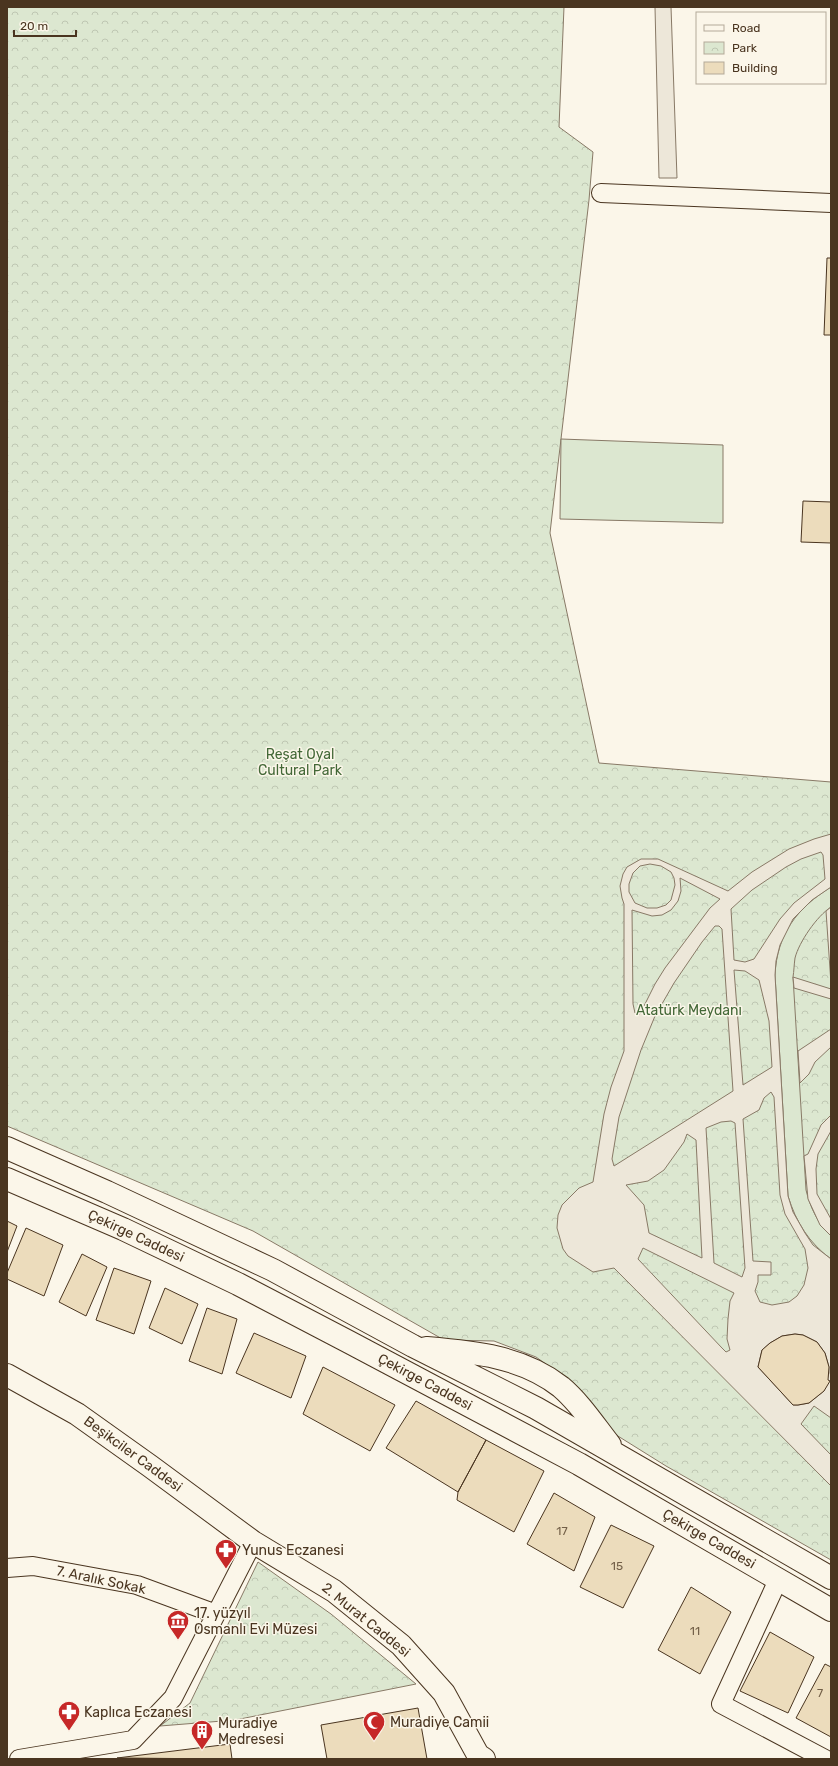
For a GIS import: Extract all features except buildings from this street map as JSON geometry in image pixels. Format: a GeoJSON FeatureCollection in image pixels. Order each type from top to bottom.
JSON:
{"type":"FeatureCollection","features":[{"type":"Feature","properties":{"kind":"main road","name":"Çekirge Caddesi"},"geometry":{"type":"LineString","coordinates":[[7,1148],[107,1192],[273,1270],[413,1346],[536,1408],[831,1578]]}},
{"type":"Feature","properties":{"kind":"main road","name":"Çekirge Caddesi"},"geometry":{"type":"LineString","coordinates":[[7,1179],[123,1230],[202,1267],[342,1338],[579,1464],[831,1610]]}},
{"type":"Feature","properties":{"kind":"main road"},"geometry":{"type":"LineString","coordinates":[[413,1346],[488,1355],[503,1358],[534,1370],[561,1388],[582,1410],[617,1454]]}},
{"type":"Feature","properties":{"kind":"main road","name":"Beşikciler Caddesi"},"geometry":{"type":"LineString","coordinates":[[7,1375],[77,1414],[253,1542]]}},
{"type":"Feature","properties":{"kind":"main road","name":"2. Murat Caddesi"},"geometry":{"type":"LineString","coordinates":[[253,1542],[334,1592],[401,1645],[444,1693],[478,1755],[484,1759]]}},
{"type":"Feature","properties":{"kind":"street"},"geometry":{"type":"LineString","coordinates":[[601,193],[831,203]]}},
{"type":"Feature","properties":{"kind":"street"},"geometry":{"type":"LineString","coordinates":[[19,1759],[133,1740],[173,1698],[253,1542]]}},
{"type":"Feature","properties":{"kind":"street","name":"7. Aralık Sokak"},"geometry":{"type":"LineString","coordinates":[[7,1568],[33,1566],[137,1585],[216,1614]]}},
{"type":"Feature","properties":{"kind":"street"},"geometry":{"type":"LineString","coordinates":[[778,1580],[721,1704],[825,1759]]}},
{"type":"Feature","properties":{"kind":"green space","name":"Reşat Oyal Cultural Park"},"geometry":{"type":"Polygon","coordinates":[[[7,7],[564,7],[559,127],[593,152],[589,200],[550,533],[599,763],[831,782],[831,1560],[666,1466],[597,1423],[575,1385],[536,1357],[494,1341],[444,1340],[253,1231],[7,1126],[7,7]]]}},
{"type":"Feature","properties":{"kind":"green space"},"geometry":{"type":"Polygon","coordinates":[[[561,439],[723,445],[723,523],[560,519],[561,439]]]}},
{"type":"Feature","properties":{"kind":"green space"},"geometry":{"type":"Polygon","coordinates":[[[831,887],[831,907],[820,917],[804,937],[795,958],[793,977],[806,1190],[815,1215],[831,1236],[831,1259],[816,1246],[804,1231],[795,1215],[788,1196],[775,975],[780,947],[791,924],[808,904],[831,887]]]}},
{"type":"Feature","properties":{"kind":"green space"},"geometry":{"type":"Polygon","coordinates":[[[258,1562],[331,1614],[416,1684],[235,1720],[160,1726],[190,1703],[258,1562]]]}},
{"type":"Feature","properties":{"kind":"shaded area"},"geometry":{"type":"Polygon","coordinates":[[[655,7],[671,7],[677,178],[659,178],[655,7]]]}},
{"type":"Feature","properties":{"kind":"shaded area"},"geometry":{"type":"Polygon","coordinates":[[[831,834],[831,887],[812,900],[793,919],[780,945],[776,961],[775,975],[788,1196],[793,1212],[813,1245],[831,1259],[831,1418],[814,1406],[801,1424],[831,1455],[831,1486],[614,1268],[593,1272],[568,1256],[563,1249],[557,1228],[558,1215],[562,1205],[579,1188],[593,1182],[604,1114],[611,1087],[624,1051],[624,904],[620,886],[623,874],[627,867],[641,859],[658,859],[728,891],[752,872],[789,849],[831,834]],[[821,852],[801,859],[786,867],[752,890],[731,909],[734,960],[745,962],[754,959],[780,919],[794,903],[825,879],[823,855],[821,852]],[[650,864],[640,866],[633,873],[629,884],[629,892],[635,903],[647,908],[657,908],[666,905],[671,900],[675,885],[671,872],[661,866],[650,864]],[[680,878],[681,891],[678,901],[671,910],[662,915],[652,916],[632,910],[633,1004],[635,1013],[640,1014],[665,968],[710,908],[720,899],[680,878]],[[715,926],[702,942],[674,983],[655,1016],[641,1050],[619,1117],[612,1159],[614,1166],[733,1091],[722,929],[719,926],[715,926]],[[734,970],[743,1085],[772,1067],[769,1021],[759,980],[745,971],[734,970]],[[771,1092],[764,1098],[759,1110],[743,1119],[753,1261],[771,1262],[771,1275],[758,1275],[758,1282],[755,1291],[760,1302],[772,1305],[789,1302],[797,1296],[804,1285],[808,1268],[805,1249],[785,1214],[780,1195],[774,1097],[771,1092]],[[731,1121],[721,1122],[706,1128],[714,1263],[742,1277],[745,1268],[735,1123],[731,1121]],[[687,1134],[684,1142],[664,1170],[648,1181],[626,1185],[644,1205],[649,1233],[702,1258],[696,1140],[687,1134]],[[643,1248],[638,1259],[726,1352],[730,1350],[727,1339],[728,1319],[730,1301],[734,1293],[643,1248]],[[795,1334],[782,1336],[762,1350],[758,1367],[793,1405],[809,1403],[824,1391],[829,1373],[829,1367],[825,1353],[817,1342],[803,1335],[795,1334]]]}},
{"type":"Feature","properties":{"kind":"shaded area"},"geometry":{"type":"Polygon","coordinates":[[[831,907],[831,984],[826,911],[831,907]]]}},
{"type":"Feature","properties":{"kind":"shaded area"},"geometry":{"type":"Polygon","coordinates":[[[793,977],[831,989],[831,999],[794,988],[793,977]]]}},
{"type":"Feature","properties":{"kind":"shaded area"},"geometry":{"type":"Polygon","coordinates":[[[831,1029],[831,1047],[815,1062],[809,1074],[800,1083],[798,1051],[831,1029]]]}},
{"type":"Feature","properties":{"kind":"shaded area"},"geometry":{"type":"Polygon","coordinates":[[[831,1115],[831,1131],[818,1154],[816,1169],[817,1194],[831,1219],[831,1236],[820,1225],[808,1199],[804,1156],[808,1154],[821,1125],[831,1115]]]}},
{"type":"Feature","properties":{"kind":"place","name":"Yunus Eczanesi"},"geometry":{"type":"Point","coordinates":[226,1570]}},
{"type":"Feature","properties":{"kind":"place","name":"17. yüzyıl Osmanlı Evi Müzesi"},"geometry":{"type":"Point","coordinates":[178,1640]}},
{"type":"Feature","properties":{"kind":"place","name":"Kaplıca Eczanesi"},"geometry":{"type":"Point","coordinates":[69,1732]}},
{"type":"Feature","properties":{"kind":"place","name":"Muradiye Camii"},"geometry":{"type":"Point","coordinates":[374,1742]}},
{"type":"Feature","properties":{"kind":"place","name":"Muradiye Medresesi"},"geometry":{"type":"Point","coordinates":[202,1750]}},
{"type":"Feature","properties":{"kind":"park label","name":"Atatürk Meydanı"},"geometry":{"type":"Point","coordinates":[689,1010]}}]}
